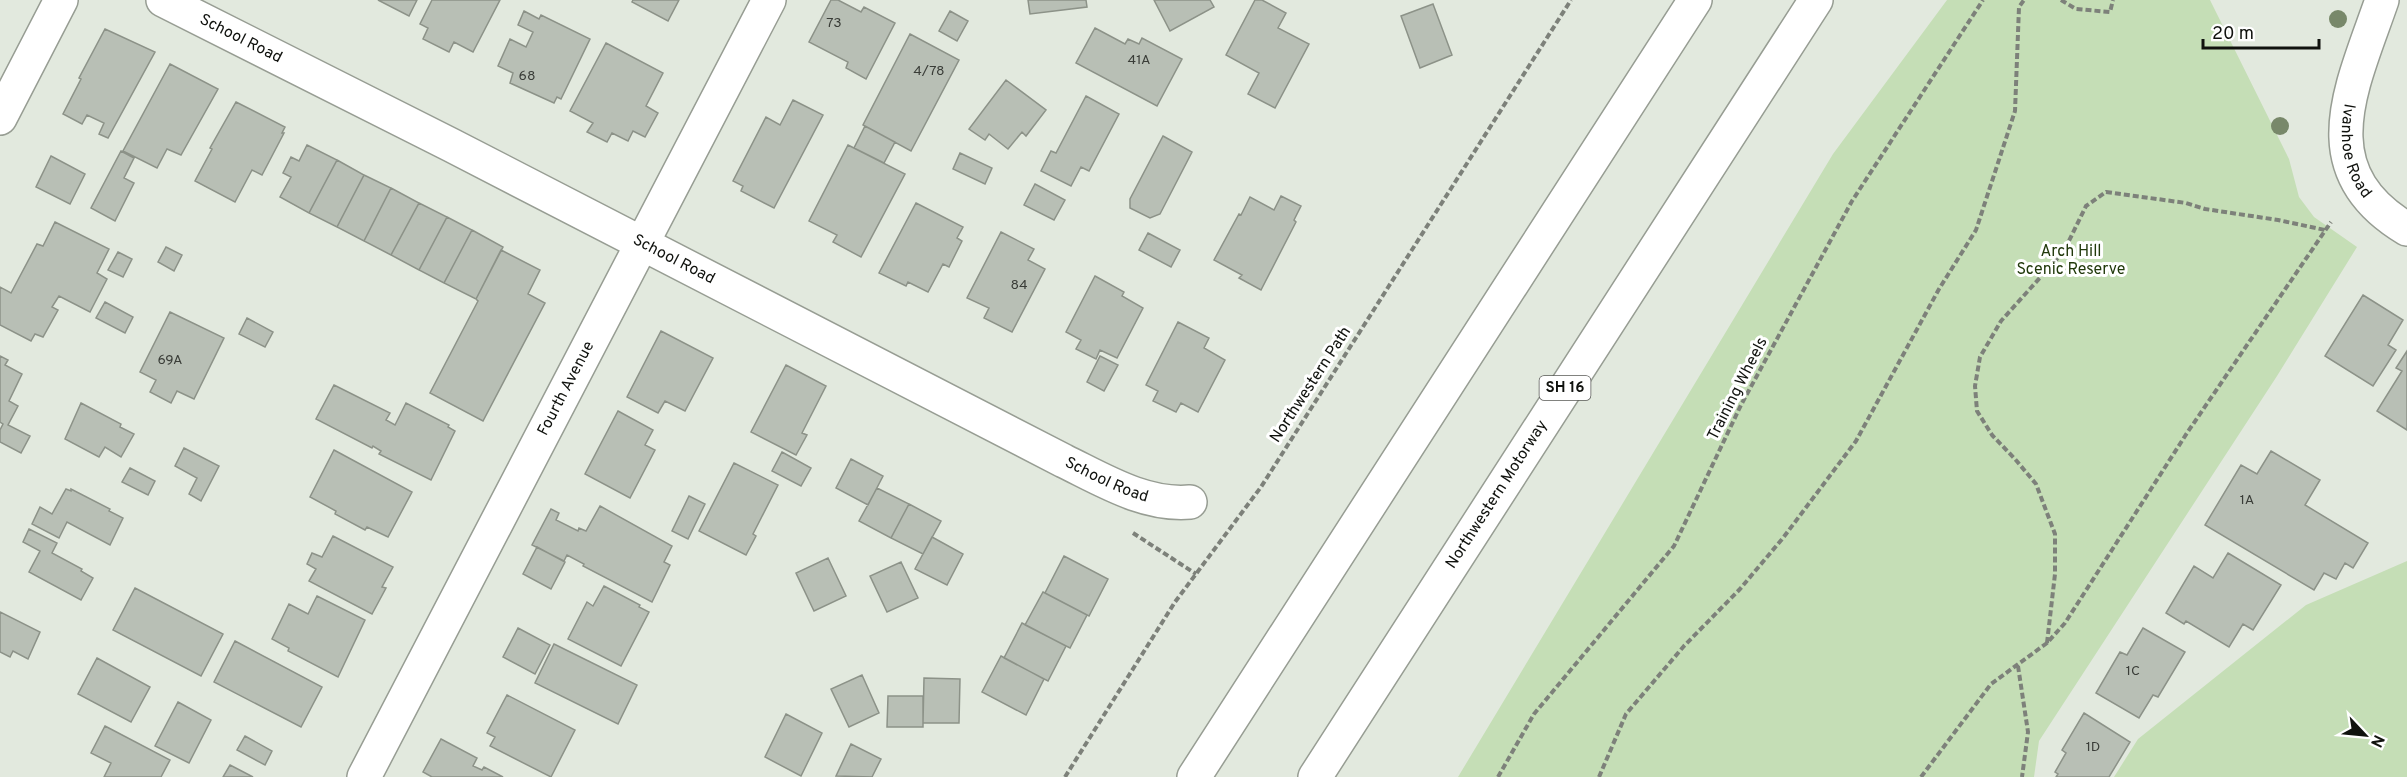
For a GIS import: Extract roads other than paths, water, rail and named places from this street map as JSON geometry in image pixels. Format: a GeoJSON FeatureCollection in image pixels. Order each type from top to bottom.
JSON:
{"type":"FeatureCollection","features":[{"type":"Feature","properties":{"kind":"main road"},"geometry":{"type":"LineString","coordinates":[[0,118],[61,0]]}},
{"type":"Feature","properties":{"kind":"main road","name":"School Road"},"geometry":{"type":"LineString","coordinates":[[163,0],[1110,483],[1147,498],[1170,504],[1190,502]]}},
{"type":"Feature","properties":{"kind":"main road","name":"Fourth Avenue"},"geometry":{"type":"LineString","coordinates":[[364,777],[769,0]]}},
{"type":"Feature","properties":{"kind":"main road"},"geometry":{"type":"LineString","coordinates":[[1194,777],[1695,0]]}},
{"type":"Feature","properties":{"kind":"main road","name":"Northwestern Motorway"},"geometry":{"type":"LineString","coordinates":[[1315,777],[1816,0]]}},
{"type":"Feature","properties":{"kind":"main road","name":"Ivanhoe Road"},"geometry":{"type":"LineString","coordinates":[[2382,0],[2354,82],[2344,142],[2353,175],[2363,193],[2371,204],[2400,225]]}},
{"type":"Feature","properties":{"kind":"park label","name":"Arch Hill Scenic Reserve"},"geometry":{"type":"Point","coordinates":[2071,261]}}]}
